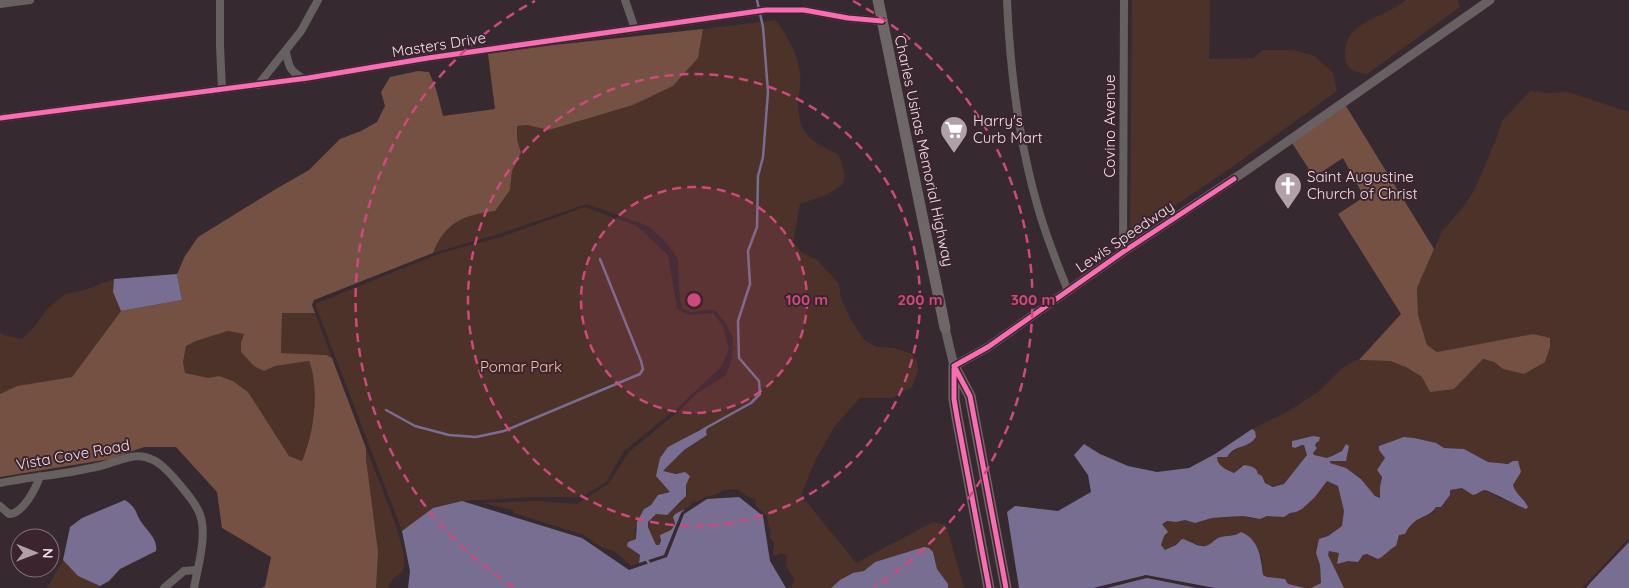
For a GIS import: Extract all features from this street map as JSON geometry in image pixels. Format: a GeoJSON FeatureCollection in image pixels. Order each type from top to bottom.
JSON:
{"type":"FeatureCollection","features":[{"type":"Feature","properties":{"kind":"highway","name":"Charles Usinas Memorial Highway"},"geometry":{"type":"LineString","coordinates":[[878,0],[946,328]]}},
{"type":"Feature","properties":{"kind":"highway","name":"Charles Usinas Memorial Highway"},"geometry":{"type":"LineString","coordinates":[[954,366],[954,399],[989,588]]}},
{"type":"Feature","properties":{"kind":"highway","name":"Charles Usinas Memorial Highway"},"geometry":{"type":"LineString","coordinates":[[954,366],[970,396],[1006,588]]}},
{"type":"Feature","properties":{"kind":"main road","name":"Lewis Speedway"},"geometry":{"type":"LineString","coordinates":[[954,366],[988,347],[1123,252],[1244,172],[1490,0]]}},
{"type":"Feature","properties":{"kind":"main road","name":"Charles Usinas Memorial Highway"},"geometry":{"type":"LineString","coordinates":[[946,328],[954,366]]}},
{"type":"Feature","properties":{"kind":"street"},"geometry":{"type":"LineString","coordinates":[[0,4],[30,0]]}},
{"type":"Feature","properties":{"kind":"street"},"geometry":{"type":"LineString","coordinates":[[220,0],[222,90]]}},
{"type":"Feature","properties":{"kind":"street"},"geometry":{"type":"LineString","coordinates":[[258,85],[302,30],[318,0]]}},
{"type":"Feature","properties":{"kind":"street"},"geometry":{"type":"LineString","coordinates":[[625,0],[634,29]]}},
{"type":"Feature","properties":{"kind":"street"},"geometry":{"type":"LineString","coordinates":[[1007,0],[1011,68],[1022,145],[1037,206],[1068,291]]}},
{"type":"Feature","properties":{"kind":"street","name":"Covino Avenue"},"geometry":{"type":"LineString","coordinates":[[1123,252],[1124,0]]}},
{"type":"Feature","properties":{"kind":"street","name":"Masters Drive"},"geometry":{"type":"LineString","coordinates":[[0,118],[304,79],[428,58],[766,10],[804,10],[848,18],[882,21]]}},
{"type":"Feature","properties":{"kind":"street"},"geometry":{"type":"LineString","coordinates":[[286,52],[289,66],[293,73],[304,79]]}},
{"type":"Feature","properties":{"kind":"street","name":"Vista Cove Road"},"geometry":{"type":"LineString","coordinates":[[0,483],[15,479],[92,468],[130,457],[143,456],[153,460],[171,474],[199,510],[203,524],[194,588]]}},
{"type":"Feature","properties":{"kind":"street"},"geometry":{"type":"LineString","coordinates":[[0,506],[9,514],[17,512],[35,491],[40,476]]}},
{"type":"Feature","properties":{"kind":"street"},"geometry":{"type":"LineString","coordinates":[[164,588],[184,571],[197,570]]}},
{"type":"Feature","properties":{"kind":"green space"},"geometry":{"type":"Polygon","coordinates":[[[1132,0],[1210,0],[1209,59],[1253,58],[1263,50],[1293,50],[1315,56],[1333,73],[1337,91],[1235,165],[1130,236],[1132,0]]]}},
{"type":"Feature","properties":{"kind":"green space"},"geometry":{"type":"Polygon","coordinates":[[[1406,0],[1458,0],[1460,7],[1367,74],[1350,68],[1345,57],[1346,45],[1351,35],[1366,22],[1406,0]]]}},
{"type":"Feature","properties":{"kind":"green space"},"geometry":{"type":"Polygon","coordinates":[[[776,20],[791,45],[799,65],[801,81],[798,104],[801,124],[809,137],[815,142],[839,155],[845,176],[842,185],[826,195],[800,204],[793,242],[801,252],[817,260],[839,284],[841,299],[864,340],[877,347],[894,348],[912,354],[917,361],[918,371],[912,387],[892,398],[860,398],[834,427],[815,461],[801,495],[856,563],[933,522],[946,525],[964,588],[948,588],[948,584],[937,569],[933,552],[924,547],[875,562],[864,571],[840,580],[831,588],[791,588],[794,579],[786,566],[787,556],[781,553],[775,556],[773,554],[774,543],[770,538],[771,530],[767,516],[756,506],[755,499],[732,489],[705,497],[697,502],[692,502],[690,506],[675,514],[673,520],[675,524],[671,530],[662,534],[659,545],[656,545],[650,532],[649,521],[656,514],[665,513],[679,505],[687,492],[679,473],[662,472],[685,449],[702,439],[700,429],[663,453],[656,476],[670,492],[660,495],[646,507],[635,529],[636,539],[627,546],[640,555],[639,563],[631,566],[615,552],[601,547],[584,535],[514,513],[513,510],[482,503],[537,501],[577,504],[608,484],[629,452],[699,392],[726,375],[732,358],[733,337],[716,311],[690,312],[682,308],[679,290],[678,259],[666,242],[648,226],[587,204],[502,233],[433,253],[438,242],[443,234],[457,222],[474,214],[495,210],[510,190],[512,171],[521,153],[517,139],[517,126],[527,125],[549,130],[633,105],[673,86],[698,58],[703,29],[776,20]]]}},
{"type":"Feature","properties":{"kind":"green space"},"geometry":{"type":"Polygon","coordinates":[[[1530,91],[1547,93],[1568,92],[1629,112],[1629,538],[1582,588],[1344,588],[1327,555],[1329,551],[1340,553],[1337,564],[1367,554],[1378,559],[1382,557],[1396,546],[1399,535],[1405,534],[1414,521],[1433,513],[1436,507],[1441,507],[1450,495],[1450,490],[1461,488],[1474,493],[1485,490],[1522,508],[1528,507],[1513,485],[1521,472],[1511,463],[1488,462],[1464,449],[1444,448],[1435,443],[1404,437],[1385,456],[1384,462],[1379,467],[1381,478],[1380,498],[1374,495],[1358,475],[1329,463],[1330,461],[1347,457],[1348,450],[1346,445],[1342,451],[1327,458],[1314,455],[1316,437],[1292,441],[1292,447],[1295,448],[1304,445],[1307,455],[1284,484],[1278,487],[1269,485],[1258,474],[1241,466],[1234,473],[1223,467],[1217,460],[1217,457],[1233,452],[1255,431],[1252,429],[1287,412],[1318,392],[1342,368],[1357,360],[1390,361],[1406,367],[1422,377],[1454,389],[1483,359],[1494,362],[1503,369],[1533,334],[1437,352],[1427,345],[1418,315],[1417,288],[1442,231],[1461,210],[1474,191],[1502,121],[1530,91]]]}},
{"type":"Feature","properties":{"kind":"green space","name":"Pomar Park"},"geometry":{"type":"Polygon","coordinates":[[[585,207],[637,226],[668,255],[677,309],[689,315],[713,313],[723,326],[729,349],[721,367],[677,408],[624,451],[606,482],[582,497],[532,497],[462,501],[433,508],[402,531],[315,304],[441,253],[504,236],[585,207]]]}},
{"type":"Feature","properties":{"kind":"green space"},"geometry":{"type":"Polygon","coordinates":[[[114,279],[113,292],[121,311],[72,377],[18,386],[0,394],[0,332],[3,335],[22,339],[35,326],[47,309],[65,294],[81,291],[114,279]]]}},
{"type":"Feature","properties":{"kind":"green space"},"geometry":{"type":"Polygon","coordinates":[[[282,313],[315,313],[332,358],[326,355],[281,353],[282,313]]]}},
{"type":"Feature","properties":{"kind":"green space"},"geometry":{"type":"Polygon","coordinates":[[[228,331],[244,334],[275,366],[309,361],[315,398],[310,438],[302,461],[289,456],[248,392],[209,378],[185,373],[183,362],[186,346],[228,331]]]}},
{"type":"Feature","properties":{"kind":"green space"},"geometry":{"type":"Polygon","coordinates":[[[366,448],[396,527],[404,558],[403,570],[392,580],[388,588],[376,588],[366,448]]]}},
{"type":"Feature","properties":{"kind":"green space"},"geometry":{"type":"Polygon","coordinates":[[[1327,481],[1338,486],[1344,511],[1342,526],[1323,538],[1316,553],[1320,565],[1321,583],[1311,588],[1288,584],[1284,579],[1263,575],[1262,558],[1238,535],[1222,537],[1207,546],[1183,539],[1167,550],[1161,545],[1164,536],[1167,535],[1162,524],[1163,522],[1185,520],[1195,523],[1212,518],[1243,516],[1254,519],[1267,516],[1284,517],[1296,512],[1315,497],[1327,481]]]}},
{"type":"Feature","properties":{"kind":"green space"},"geometry":{"type":"Polygon","coordinates":[[[63,560],[78,576],[100,586],[99,588],[47,588],[53,578],[60,578],[60,565],[63,560]]]}},
{"type":"Feature","properties":{"kind":"shaded area"},"geometry":{"type":"Polygon","coordinates":[[[703,29],[698,58],[673,86],[633,105],[549,130],[527,125],[517,126],[517,139],[521,153],[512,171],[510,190],[495,211],[465,218],[450,227],[443,234],[433,253],[314,300],[312,305],[315,313],[282,313],[281,353],[326,355],[332,358],[366,448],[378,552],[376,588],[262,588],[265,586],[271,557],[222,528],[217,492],[176,447],[144,447],[110,459],[0,477],[0,394],[17,386],[72,377],[121,311],[182,300],[177,274],[185,256],[198,237],[309,170],[340,139],[377,122],[385,106],[381,92],[390,77],[418,71],[429,72],[436,89],[443,116],[495,109],[488,54],[703,29]],[[228,331],[186,346],[183,362],[185,373],[209,378],[219,376],[233,381],[248,392],[289,456],[302,461],[310,438],[315,398],[309,361],[275,366],[264,371],[254,366],[241,352],[241,342],[244,334],[228,331]]]}},
{"type":"Feature","properties":{"kind":"shaded area"},"geometry":{"type":"Polygon","coordinates":[[[1346,106],[1434,249],[1417,288],[1418,315],[1427,345],[1437,352],[1533,334],[1550,338],[1550,347],[1545,362],[1524,374],[1503,369],[1494,362],[1483,359],[1454,389],[1430,392],[1422,377],[1406,367],[1390,361],[1359,360],[1401,314],[1338,214],[1364,197],[1343,158],[1314,177],[1292,143],[1346,106]]]}},
{"type":"Feature","properties":{"kind":"shaded area"},"geometry":{"type":"Polygon","coordinates":[[[177,274],[182,300],[121,311],[113,292],[114,279],[177,274]]]}},
{"type":"Feature","properties":{"kind":"shaded area"},"geometry":{"type":"Polygon","coordinates":[[[707,428],[707,435],[684,450],[663,471],[676,474],[685,472],[690,476],[686,485],[686,496],[667,515],[656,514],[648,522],[648,527],[656,545],[659,545],[661,541],[660,535],[671,530],[675,524],[673,517],[675,514],[685,509],[681,513],[664,555],[639,563],[640,555],[627,546],[628,542],[636,539],[637,522],[644,509],[651,505],[658,495],[670,492],[656,476],[660,458],[668,447],[707,428]]]}},
{"type":"Feature","properties":{"kind":"shaded area"},"geometry":{"type":"Polygon","coordinates":[[[1252,429],[1255,431],[1256,437],[1253,441],[1234,450],[1227,457],[1217,457],[1217,460],[1223,467],[1234,473],[1244,465],[1253,467],[1262,476],[1265,483],[1273,487],[1284,484],[1307,455],[1304,445],[1292,447],[1292,441],[1313,436],[1320,437],[1315,446],[1317,448],[1313,453],[1314,455],[1327,458],[1342,451],[1346,444],[1349,446],[1346,461],[1330,461],[1330,463],[1346,468],[1361,479],[1375,496],[1380,498],[1382,477],[1377,470],[1385,458],[1379,450],[1379,446],[1404,437],[1436,443],[1444,448],[1464,449],[1488,462],[1508,464],[1518,461],[1521,472],[1513,485],[1528,507],[1526,509],[1485,490],[1473,495],[1462,488],[1450,490],[1450,495],[1441,507],[1436,507],[1429,514],[1413,523],[1405,534],[1399,535],[1396,546],[1380,558],[1378,559],[1367,554],[1363,555],[1358,562],[1348,561],[1337,564],[1339,553],[1329,551],[1328,555],[1344,588],[1311,588],[1321,583],[1320,565],[1316,553],[1319,539],[1328,536],[1342,526],[1344,511],[1338,486],[1327,481],[1315,497],[1302,509],[1284,517],[1267,516],[1260,519],[1243,516],[1225,517],[1212,518],[1195,523],[1185,520],[1167,521],[1162,524],[1168,532],[1164,536],[1161,545],[1165,550],[1176,545],[1182,539],[1204,546],[1218,538],[1236,535],[1241,532],[1252,539],[1255,544],[1260,556],[1263,575],[1285,579],[1288,584],[1306,588],[1215,588],[1146,575],[1093,588],[1019,588],[1007,512],[1015,506],[1058,511],[1091,492],[1088,475],[1074,455],[1084,444],[1100,454],[1128,466],[1157,472],[1189,468],[1215,454],[1252,429]]]}},
{"type":"Feature","properties":{"kind":"shaded area"},"geometry":{"type":"Polygon","coordinates":[[[739,497],[763,516],[770,561],[786,588],[408,588],[410,571],[402,531],[433,508],[462,501],[582,538],[629,570],[667,557],[684,514],[707,499],[739,497]]]}},
{"type":"Feature","properties":{"kind":"shaded area"},"geometry":{"type":"Polygon","coordinates":[[[125,500],[134,509],[152,536],[156,543],[156,551],[120,569],[109,581],[100,586],[78,576],[63,560],[70,527],[82,518],[125,500]]]}},
{"type":"Feature","properties":{"kind":"shaded area"},"geometry":{"type":"Polygon","coordinates":[[[1629,542],[1629,588],[1586,588],[1591,582],[1629,542]]]}},
{"type":"Feature","properties":{"kind":"shaded area"},"geometry":{"type":"Polygon","coordinates":[[[924,547],[929,548],[933,552],[937,569],[948,584],[948,588],[831,588],[840,580],[853,573],[864,571],[875,562],[924,547]]]}},
{"type":"Feature","properties":{"kind":"shaded area"},"geometry":{"type":"Polygon","coordinates":[[[1147,578],[1197,588],[1107,588],[1147,578]]]}},
{"type":"Feature","properties":{"kind":"waterway"},"geometry":{"type":"LineString","coordinates":[[704,429],[751,403],[760,394],[759,381],[739,358],[738,321],[750,284],[748,251],[757,227],[758,176],[763,157],[768,92],[763,27],[757,0]]}},
{"type":"Feature","properties":{"kind":"waterway"},"geometry":{"type":"LineString","coordinates":[[386,410],[415,426],[449,435],[476,437],[504,431],[640,374],[643,369],[641,361],[600,259]]}},
{"type":"Feature","properties":{"kind":"waterway"},"geometry":{"type":"LineString","coordinates":[[645,558],[649,563]]}},
{"type":"Feature","properties":{"kind":"cycle path"},"geometry":{"type":"LineString","coordinates":[[0,118],[308,78],[428,58],[766,10],[804,10],[848,18],[882,21]]}},
{"type":"Feature","properties":{"kind":"cycle path"},"geometry":{"type":"LineString","coordinates":[[954,366],[988,347],[1123,252],[1234,179]]}},
{"type":"Feature","properties":{"kind":"cycle path"},"geometry":{"type":"LineString","coordinates":[[954,366],[970,396],[1006,588]]}},
{"type":"Feature","properties":{"kind":"cycle path"},"geometry":{"type":"LineString","coordinates":[[954,369],[954,399],[989,588]]}},
{"type":"Feature","properties":{"kind":"place","name":"Harry's Curb Mart"},"geometry":{"type":"Point","coordinates":[954,154]}},
{"type":"Feature","properties":{"kind":"place","name":"Saint Augustine Church of Christ"},"geometry":{"type":"Point","coordinates":[1288,210]}}]}
